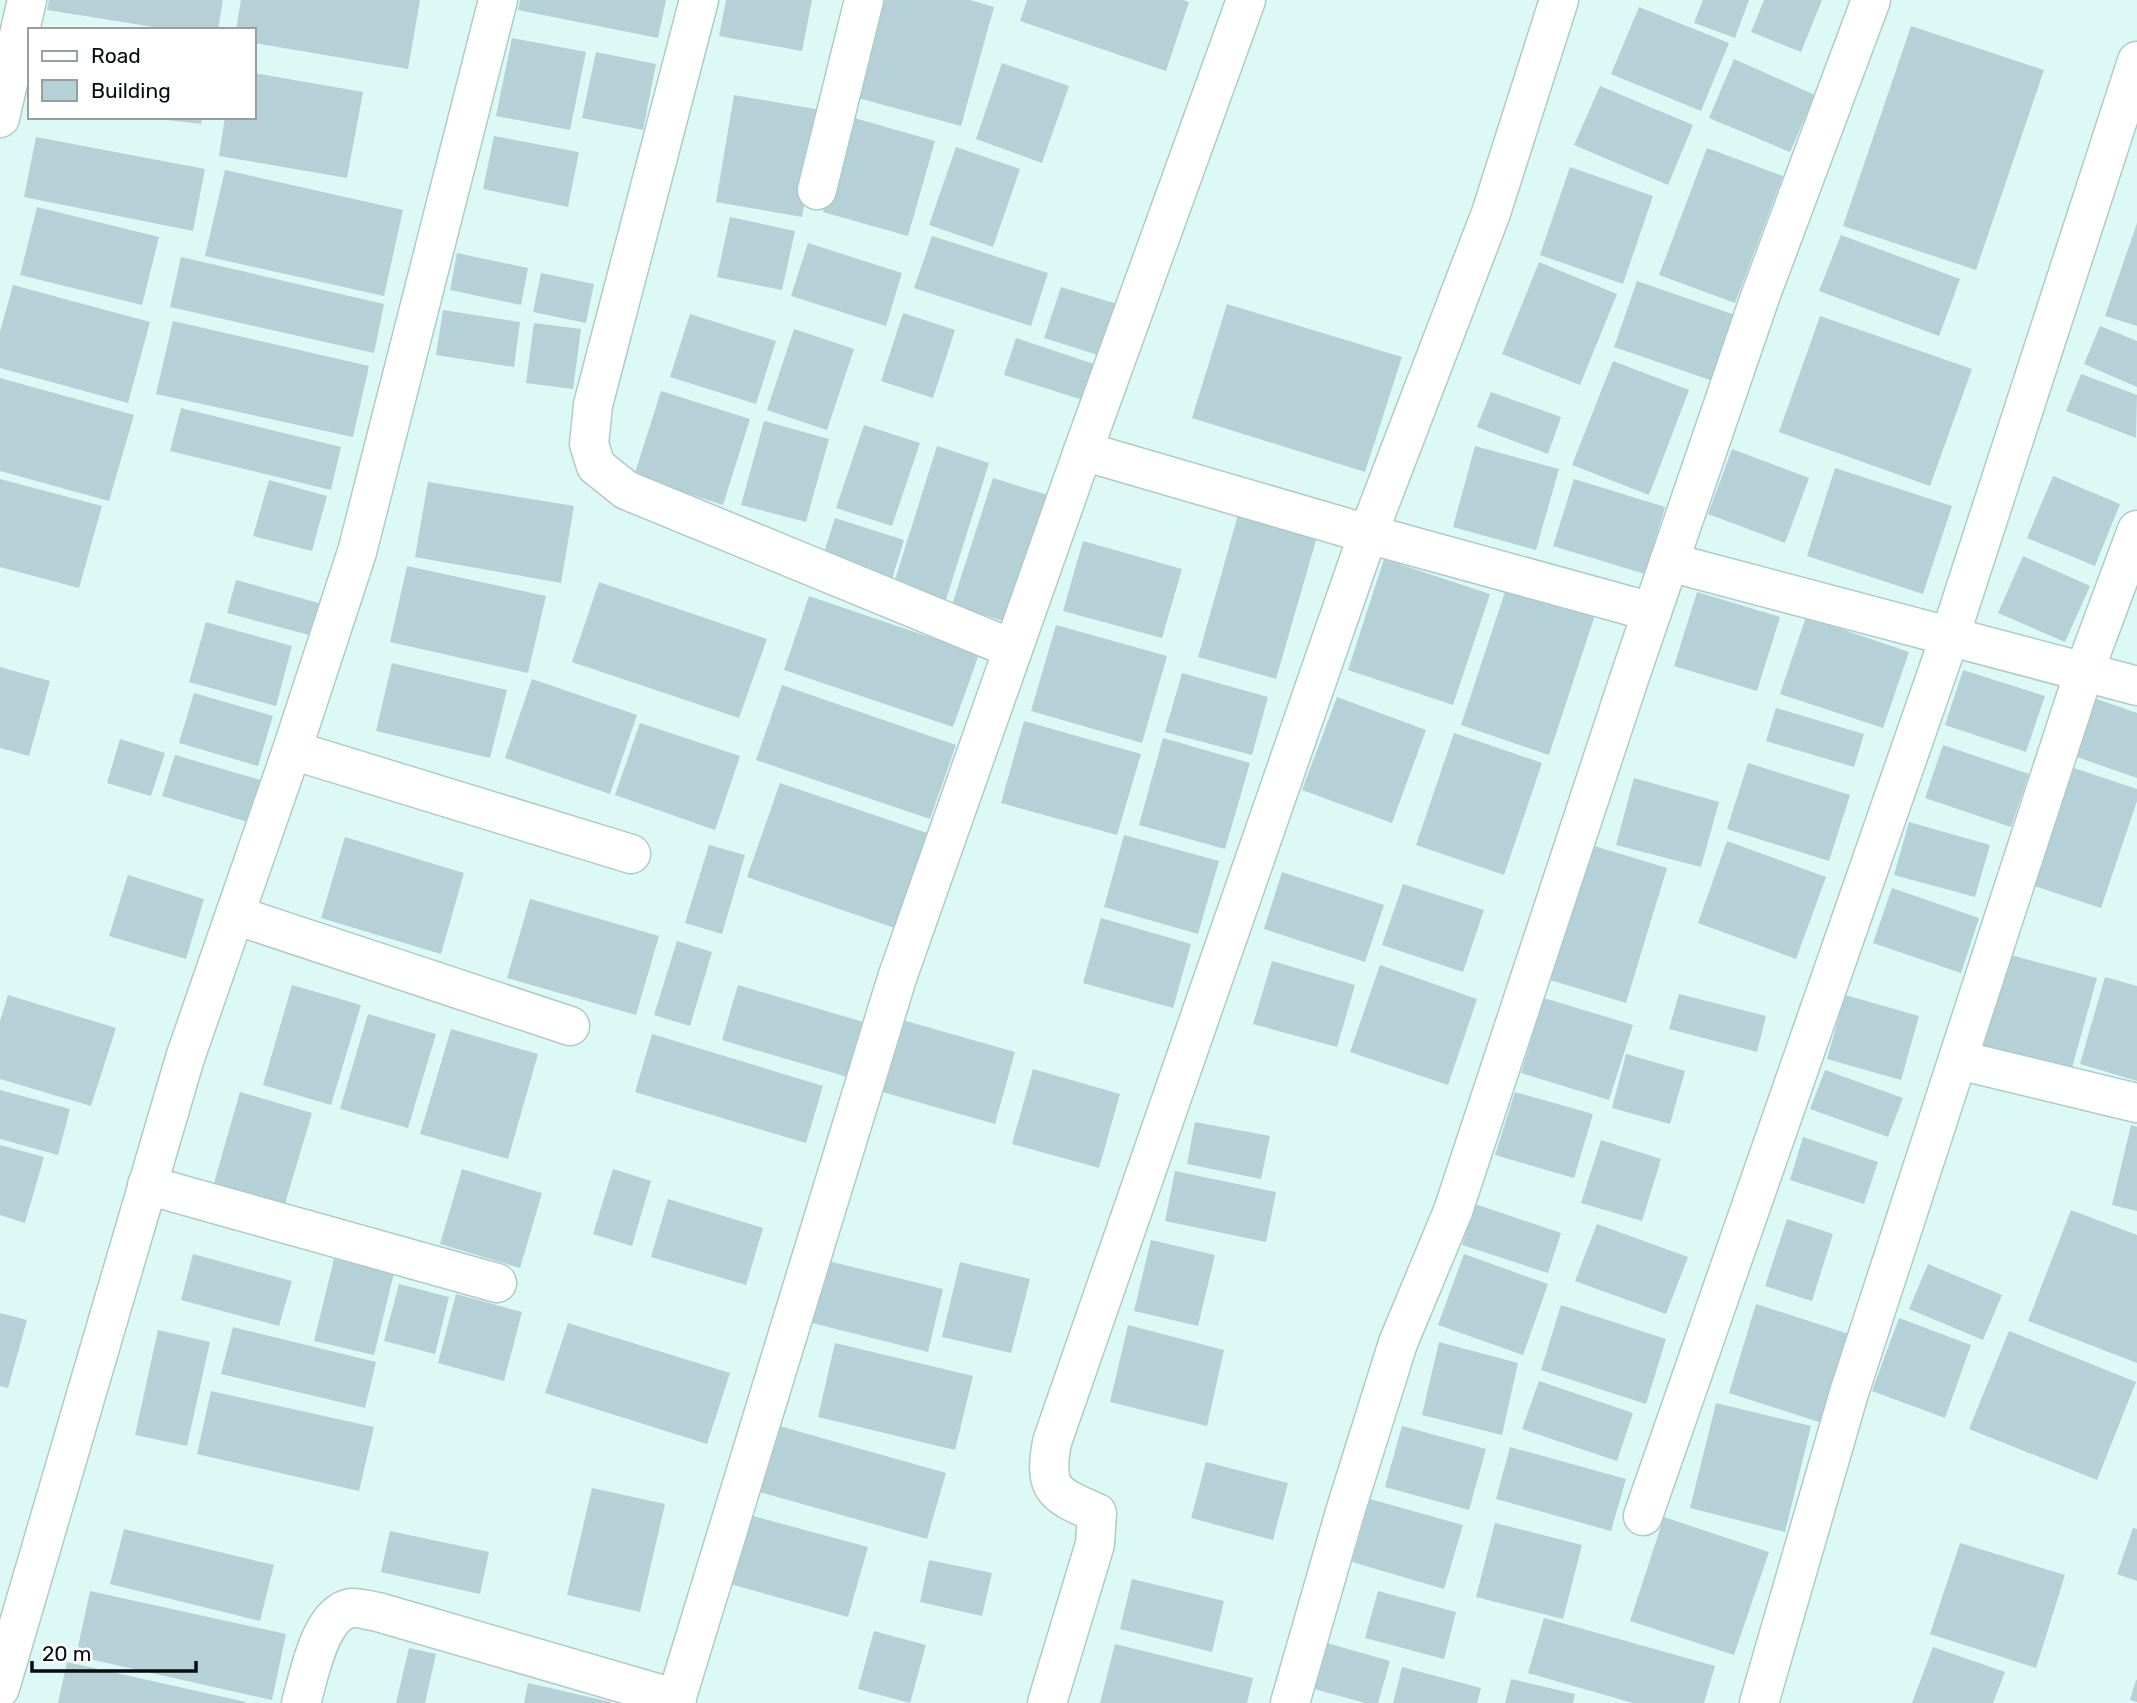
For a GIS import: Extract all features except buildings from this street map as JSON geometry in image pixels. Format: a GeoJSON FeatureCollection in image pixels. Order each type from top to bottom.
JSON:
{"type":"FeatureCollection","features":[{"type":"Feature","properties":{"kind":"street"},"geometry":{"type":"LineString","coordinates":[[0,118],[27,0]]}},
{"type":"Feature","properties":{"kind":"street"},"geometry":{"type":"LineString","coordinates":[[0,1688],[185,1058],[292,750],[357,552],[498,0]]}},
{"type":"Feature","properties":{"kind":"street"},"geometry":{"type":"LineString","coordinates":[[699,0],[593,405],[589,444],[596,466],[626,490],[1013,649]]}},
{"type":"Feature","properties":{"kind":"street"},"geometry":{"type":"LineString","coordinates":[[817,190],[864,0]]}},
{"type":"Feature","properties":{"kind":"street"},"geometry":{"type":"LineString","coordinates":[[301,1703],[321,1637],[333,1617],[351,1608],[378,1612],[676,1701],[897,978],[1246,0]]}},
{"type":"Feature","properties":{"kind":"street"},"geometry":{"type":"LineString","coordinates":[[1047,1703],[1095,1544],[1097,1513],[1066,1500],[1052,1485],[1048,1465],[1052,1442],[1368,534],[1491,213],[1559,0]]}},
{"type":"Feature","properties":{"kind":"street"},"geometry":{"type":"LineString","coordinates":[[1290,1703],[1345,1512],[1398,1343],[1453,1211],[1669,562],[1760,298],[1871,0]]}},
{"type":"Feature","properties":{"kind":"street"},"geometry":{"type":"LineString","coordinates":[[1643,1516],[1950,636],[2137,61]]}},
{"type":"Feature","properties":{"kind":"street"},"geometry":{"type":"LineString","coordinates":[[1083,451],[1368,534],[1653,612]]}},
{"type":"Feature","properties":{"kind":"street"},"geometry":{"type":"LineString","coordinates":[[1759,1703],[1849,1394],[2084,672],[2137,530]]}},
{"type":"Feature","properties":{"kind":"street"},"geometry":{"type":"LineString","coordinates":[[1669,562],[2137,686]]}},
{"type":"Feature","properties":{"kind":"street"},"geometry":{"type":"LineString","coordinates":[[292,750],[631,854]]}},
{"type":"Feature","properties":{"kind":"street"},"geometry":{"type":"LineString","coordinates":[[235,915],[570,1026]]}},
{"type":"Feature","properties":{"kind":"street"},"geometry":{"type":"LineString","coordinates":[[1959,1060],[2137,1103]]}},
{"type":"Feature","properties":{"kind":"street"},"geometry":{"type":"LineString","coordinates":[[147,1185],[497,1283]]}}]}
